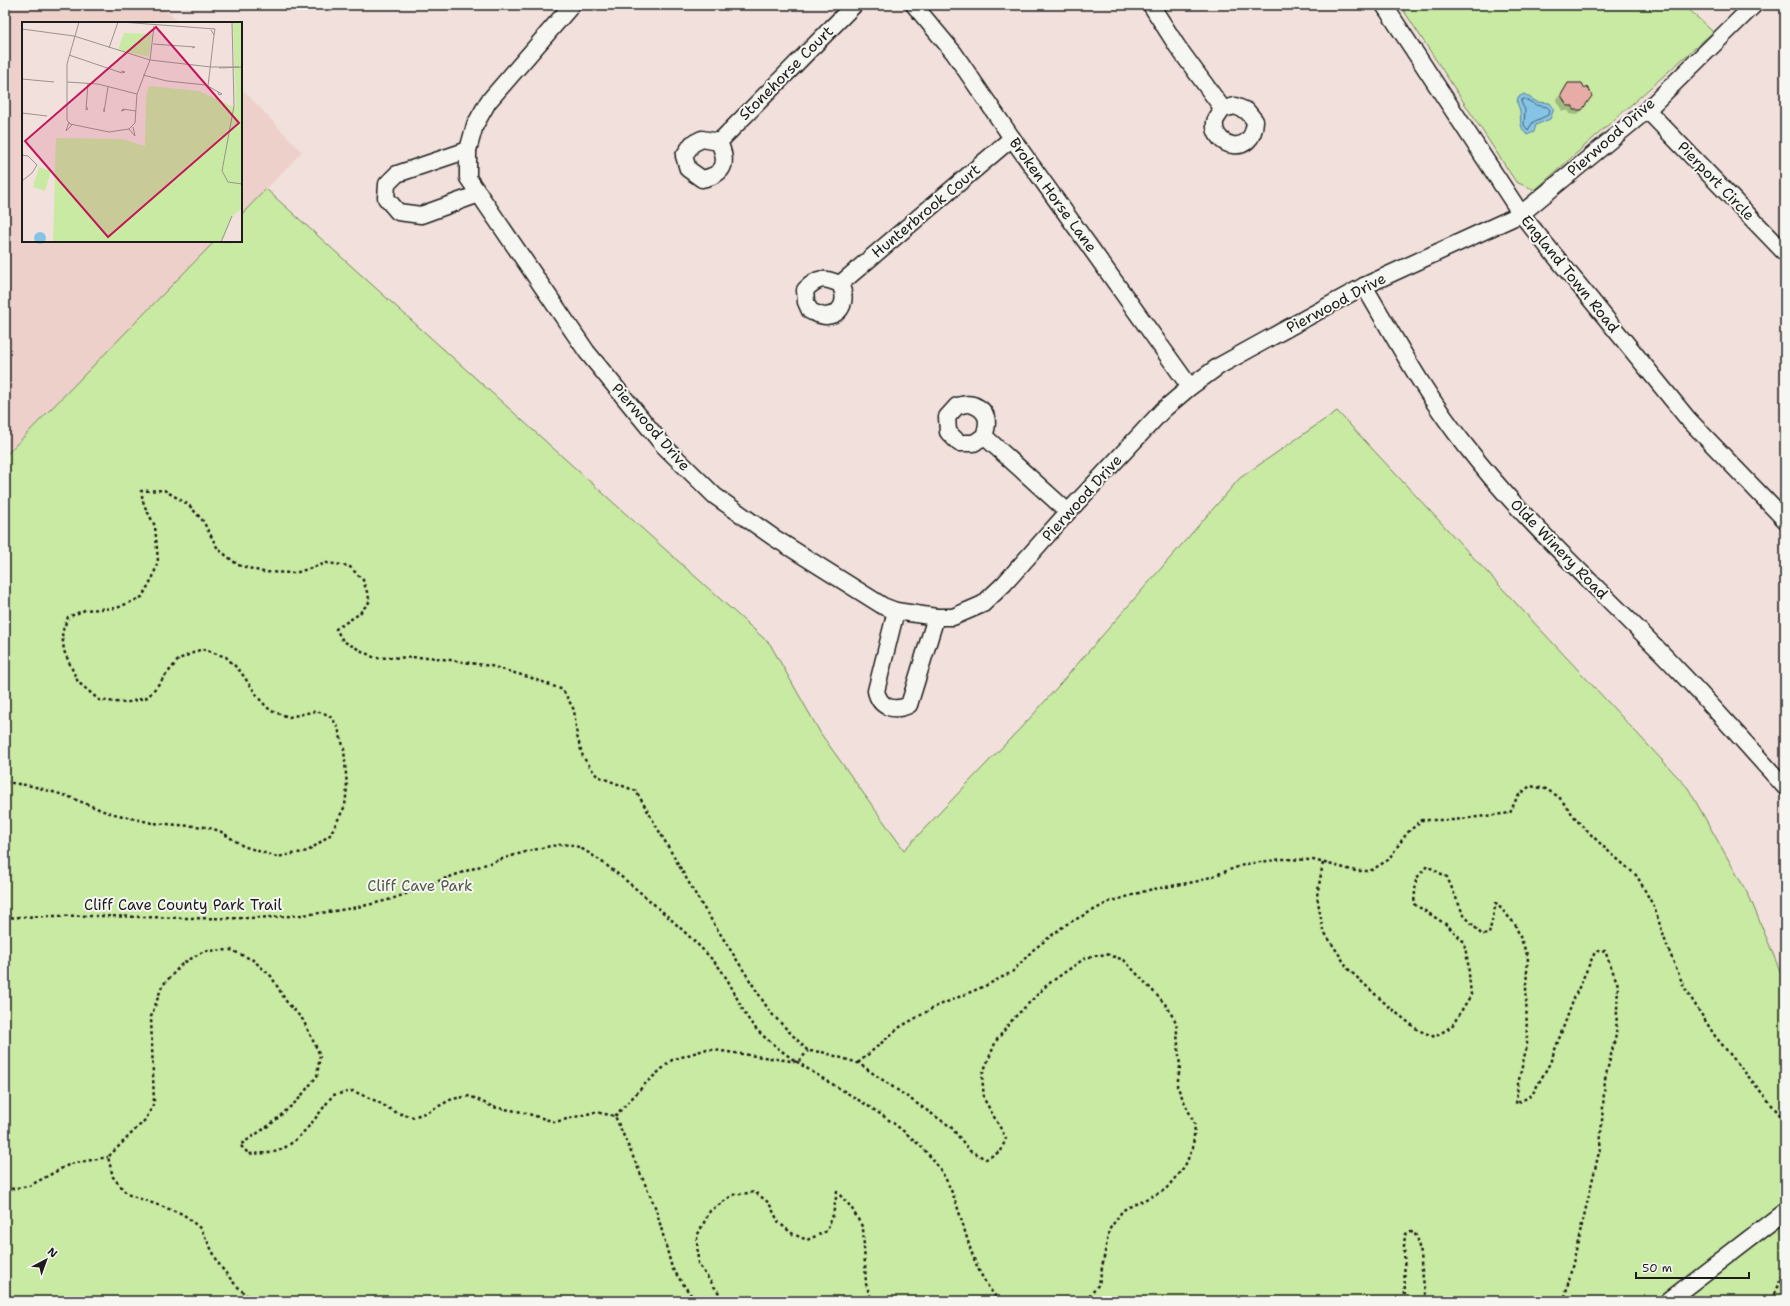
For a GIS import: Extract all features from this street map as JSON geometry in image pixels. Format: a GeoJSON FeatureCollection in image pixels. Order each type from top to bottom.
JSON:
{"type":"FeatureCollection","features":[{"type":"Feature","properties":{"kind":"street"},"geometry":{"type":"LineString","coordinates":[[478,194],[421,215],[398,212],[386,198],[387,184],[396,174],[468,150],[475,125],[488,102],[572,5]]}},
{"type":"Feature","properties":{"kind":"street","name":"Stonehorse Court"},"geometry":{"type":"LineString","coordinates":[[719,142],[854,5]]}},
{"type":"Feature","properties":{"kind":"street","name":"Broken Horse Lane"},"geometry":{"type":"LineString","coordinates":[[914,5],[954,53],[1012,138],[1190,387]]}},
{"type":"Feature","properties":{"kind":"street"},"geometry":{"type":"LineString","coordinates":[[1151,5],[1177,46],[1223,109]]}},
{"type":"Feature","properties":{"kind":"street","name":"England Town Road"},"geometry":{"type":"LineString","coordinates":[[1384,5],[1521,214],[1688,419],[1785,520]]}},
{"type":"Feature","properties":{"kind":"street","name":"Pierwood Drive"},"geometry":{"type":"LineString","coordinates":[[468,150],[468,178],[587,352],[663,445],[715,496],[773,537],[883,606],[896,611],[936,617],[953,617],[983,604],[1004,584],[1068,512],[1163,410],[1190,387],[1219,366],[1364,286],[1521,214],[1647,110],[1754,5]]}},
{"type":"Feature","properties":{"kind":"street","name":"Pierport Circle"},"geometry":{"type":"LineString","coordinates":[[1647,110],[1785,253]]}},
{"type":"Feature","properties":{"kind":"street","name":"Hunterbrook Court"},"geometry":{"type":"LineString","coordinates":[[840,284],[1012,138]]}},
{"type":"Feature","properties":{"kind":"street","name":"Olde Winery Road"},"geometry":{"type":"LineString","coordinates":[[1364,286],[1412,368],[1464,445],[1507,497],[1678,670],[1785,787]]}},
{"type":"Feature","properties":{"kind":"street"},"geometry":{"type":"LineString","coordinates":[[984,436],[1068,512]]}},
{"type":"Feature","properties":{"kind":"street"},"geometry":{"type":"LineString","coordinates":[[896,611],[876,691],[877,697],[883,706],[891,709],[901,709],[910,705],[936,617]]}},
{"type":"Feature","properties":{"kind":"street"},"geometry":{"type":"LineString","coordinates":[[1668,1301],[1785,1211]]}},
{"type":"Feature","properties":{"kind":"path"},"geometry":{"type":"LineString","coordinates":[[5,782],[32,786],[67,796],[106,812],[152,823],[206,827],[220,831],[243,846],[277,856],[308,851],[330,835],[346,806],[347,787],[344,749],[337,725],[329,715],[316,712],[289,717],[271,711],[261,701],[240,671],[226,656],[202,649],[179,659],[148,697],[125,703],[99,700],[78,682],[64,651],[62,633],[68,617],[85,610],[117,608],[142,597],[153,577],[158,561],[155,526],[144,505],[141,491],[164,490],[189,505],[203,521],[218,549],[238,565],[263,572],[295,573],[327,563],[349,566],[363,580],[370,601],[359,614],[336,629],[343,641],[375,658],[429,657],[491,666],[535,679],[563,690],[574,710],[577,736],[583,757],[597,776],[636,791],[700,902],[770,1012],[808,1051],[822,1052],[858,1063],[951,1127],[970,1151],[986,1159],[1001,1151],[1006,1138],[984,1099],[982,1075],[996,1041],[1013,1019],[1047,985],[1085,958],[1106,954],[1124,960],[1165,1004],[1176,1022],[1180,1067],[1177,1086],[1195,1125],[1193,1147],[1185,1166],[1165,1190],[1123,1210],[1109,1230],[1099,1284],[1086,1301]]}},
{"type":"Feature","properties":{"kind":"path"},"geometry":{"type":"LineString","coordinates":[[858,1063],[900,1026],[935,1007],[985,986],[1012,972],[1033,950],[1065,925],[1109,902],[1149,890],[1200,881],[1246,864],[1282,859],[1313,860],[1356,871],[1370,871],[1388,860],[1408,833],[1422,820],[1453,820],[1510,813],[1517,797],[1530,786],[1546,789],[1559,797],[1580,824],[1606,850],[1637,876],[1654,906],[1667,946],[1684,987],[1715,1036],[1785,1122]]}},
{"type":"Feature","properties":{"kind":"path","name":"Cliff Cave County Park Trail"},"geometry":{"type":"LineString","coordinates":[[5,918],[107,916],[259,918],[340,910],[386,900],[514,855],[544,847],[572,845],[582,848],[593,855],[678,926],[719,966],[757,1030],[798,1062],[887,1118],[902,1129],[932,1158],[942,1171],[951,1188],[977,1268],[987,1285],[1000,1301]]}},
{"type":"Feature","properties":{"kind":"path"},"geometry":{"type":"LineString","coordinates":[[1323,863],[1317,896],[1323,930],[1349,970],[1389,1007],[1418,1030],[1435,1037],[1452,1026],[1471,994],[1468,963],[1464,942],[1447,925],[1414,904],[1416,879],[1426,866],[1447,877],[1463,914],[1482,935],[1489,934],[1496,903],[1515,924],[1528,957],[1526,985],[1527,1045],[1518,1084],[1516,1104],[1532,1095],[1550,1063],[1592,958],[1599,950],[1605,951],[1609,957],[1618,985],[1616,1035],[1605,1079],[1600,1148],[1564,1301]]}},
{"type":"Feature","properties":{"kind":"path"},"geometry":{"type":"LineString","coordinates":[[5,1190],[29,1186],[70,1164],[108,1156],[146,1119],[154,1103],[151,1017],[162,986],[182,964],[204,951],[231,950],[253,960],[270,976],[286,1002],[303,1020],[320,1055],[317,1076],[298,1100],[271,1124],[240,1145],[250,1154],[275,1152],[295,1141],[333,1095],[354,1092],[376,1101],[397,1113],[413,1117],[430,1111],[452,1099],[470,1096],[493,1106],[522,1112],[555,1122],[595,1112],[615,1116]]}},
{"type":"Feature","properties":{"kind":"path"},"geometry":{"type":"LineString","coordinates":[[615,1116],[647,1082],[672,1060],[707,1049],[798,1062],[808,1051]]}},
{"type":"Feature","properties":{"kind":"path"},"geometry":{"type":"LineString","coordinates":[[615,1116],[656,1209],[672,1268],[696,1301]]}},
{"type":"Feature","properties":{"kind":"path"},"geometry":{"type":"LineString","coordinates":[[108,1156],[113,1177],[127,1194],[183,1214],[200,1229],[220,1266],[252,1301]]}},
{"type":"Feature","properties":{"kind":"path"},"geometry":{"type":"LineString","coordinates":[[728,1301],[721,1296],[698,1264],[697,1236],[710,1211],[733,1195],[755,1192],[769,1204],[779,1223],[792,1234],[807,1240],[827,1231],[833,1215],[837,1192],[851,1207],[863,1228],[866,1284],[872,1301]]}},
{"type":"Feature","properties":{"kind":"path"},"geometry":{"type":"LineString","coordinates":[[1405,1301],[1404,1242],[1406,1234],[1411,1231],[1414,1232],[1418,1240],[1426,1301]]}},
{"type":"Feature","properties":{"kind":"path"},"geometry":{"type":"LineString","coordinates":[[1770,1301],[1785,1271]]}},
{"type":"Feature","properties":{"kind":"path"},"geometry":{"type":"LineString","coordinates":[[1173,1301],[1191,1301]]}},
{"type":"Feature","properties":{"kind":"path"},"geometry":{"type":"LineString","coordinates":[[1314,1301],[1322,1301]]}},
{"type":"Feature","properties":{"kind":"shaded area"},"geometry":{"type":"Polygon","coordinates":[[[5,5],[161,5],[178,22],[22,22],[22,242],[214,242],[5,456],[5,5]]]}},
{"type":"Feature","properties":{"kind":"shaded area"},"geometry":{"type":"Polygon","coordinates":[[[242,89],[302,152],[242,214],[242,89]]]}},
{"type":"Feature","properties":{"kind":"green space"},"geometry":{"type":"Polygon","coordinates":[[[1400,5],[1684,5],[1713,32],[1535,190],[1516,182],[1400,5]]]}},
{"type":"Feature","properties":{"kind":"green space","name":"Cliff Cave Park"},"geometry":{"type":"Polygon","coordinates":[[[266,189],[770,644],[821,734],[904,850],[1032,716],[1240,478],[1337,411],[1688,788],[1750,898],[1785,983],[1785,1301],[5,1301],[5,456],[214,242],[242,242],[242,214],[266,189]]]}},
{"type":"Feature","properties":{"kind":"water"},"geometry":{"type":"Polygon","coordinates":[[[1524,94],[1537,102],[1550,103],[1554,109],[1550,119],[1536,125],[1534,132],[1527,135],[1521,124],[1520,112],[1517,103],[1518,97],[1524,94]]]}},
{"type":"Feature","properties":{"kind":"building"},"geometry":{"type":"Polygon","coordinates":[[[1568,83],[1582,83],[1585,89],[1587,87],[1592,96],[1582,110],[1573,110],[1573,106],[1567,106],[1561,95],[1568,83]]]}}]}
